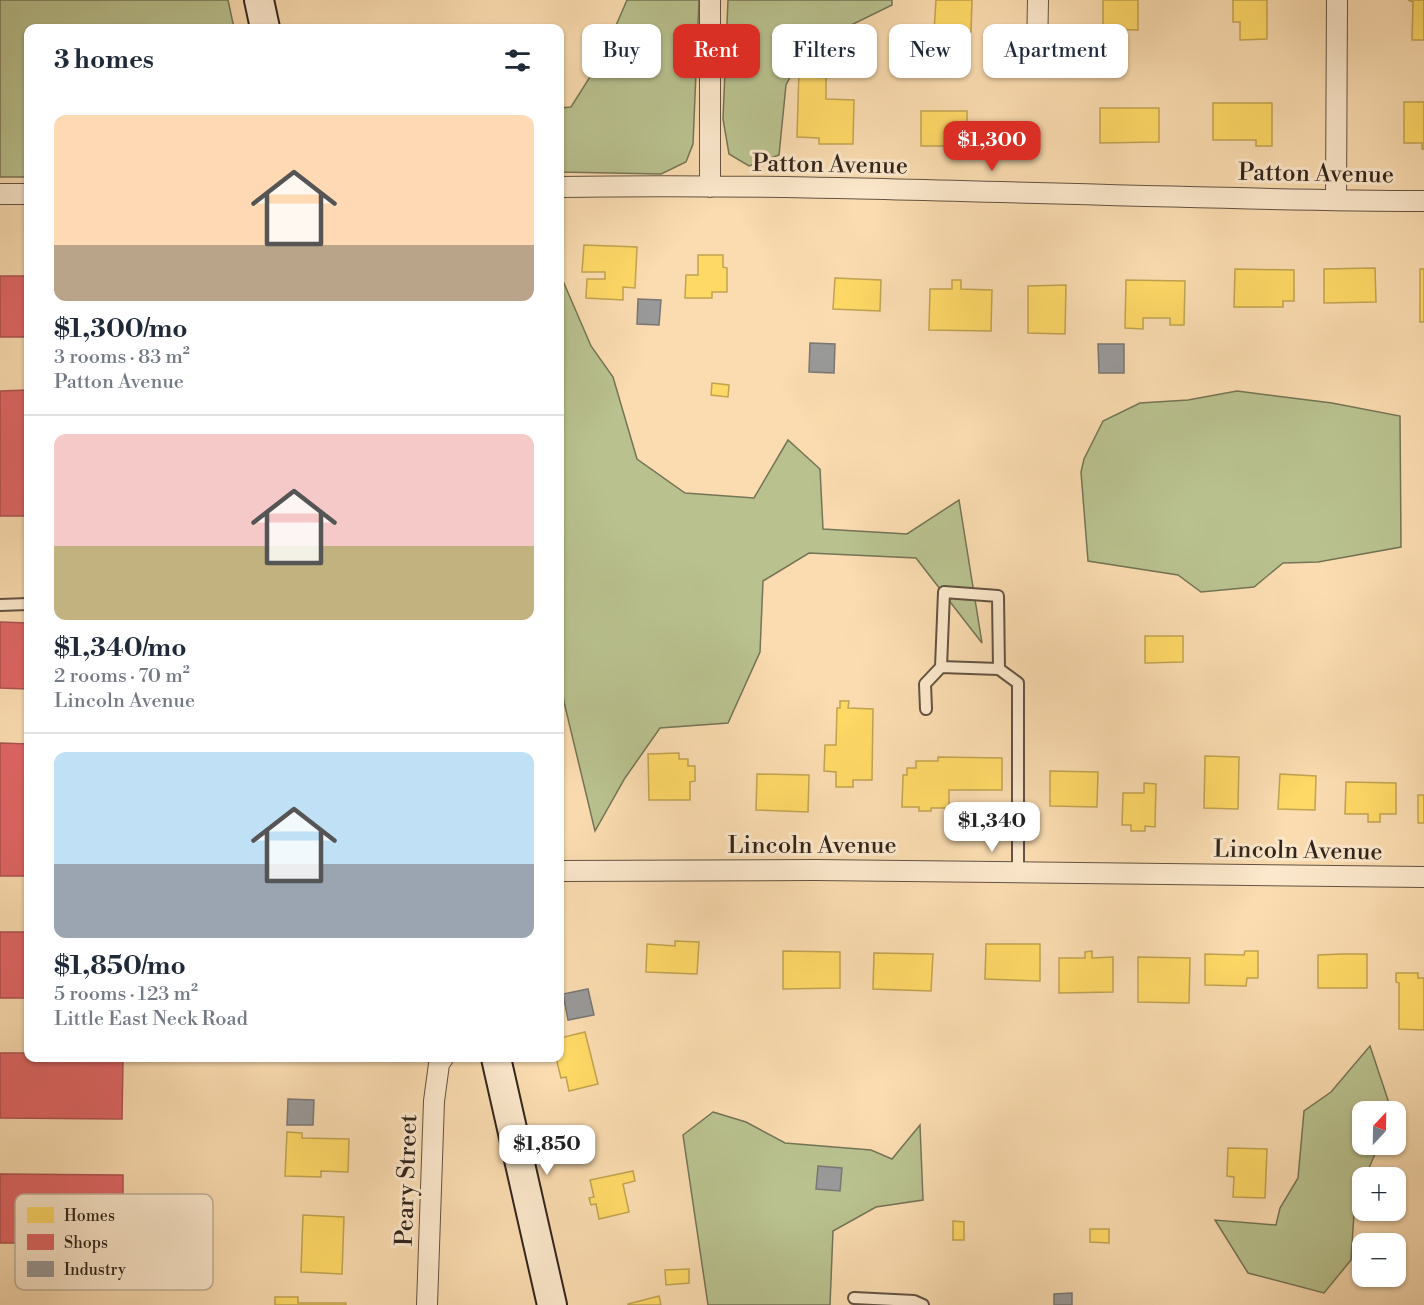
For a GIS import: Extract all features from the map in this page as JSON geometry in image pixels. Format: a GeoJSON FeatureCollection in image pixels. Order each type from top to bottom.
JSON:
{"type":"FeatureCollection","features":[{"type":"Feature","properties":{"kind":"main road"},"geometry":{"type":"LineString","coordinates":[[259,0],[264,24]]}},
{"type":"Feature","properties":{"kind":"main road"},"geometry":{"type":"LineString","coordinates":[[497,1062],[552,1305]]}},
{"type":"Feature","properties":{"kind":"street"},"geometry":{"type":"LineString","coordinates":[[710,0],[710,188]]}},
{"type":"Feature","properties":{"kind":"street"},"geometry":{"type":"LineString","coordinates":[[1038,0],[1038,24]]}},
{"type":"Feature","properties":{"kind":"street"},"geometry":{"type":"LineString","coordinates":[[1336,200],[1337,0]]}},
{"type":"Feature","properties":{"kind":"street","name":"Patton Avenue"},"geometry":{"type":"LineString","coordinates":[[564,188],[1035,192],[1424,201]]}},
{"type":"Feature","properties":{"kind":"street"},"geometry":{"type":"LineString","coordinates":[[0,194],[24,194]]}},
{"type":"Feature","properties":{"kind":"street","name":"Lincoln Avenue"},"geometry":{"type":"LineString","coordinates":[[564,872],[815,870],[1424,877]]}},
{"type":"Feature","properties":{"kind":"street","name":"Peary Street"},"geometry":{"type":"LineString","coordinates":[[427,1305],[434,1101],[440,1062]]}},
{"type":"Feature","properties":{"kind":"lane"},"geometry":{"type":"LineString","coordinates":[[926,708],[925,684],[941,667],[944,592],[998,596],[999,669]]}},
{"type":"Feature","properties":{"kind":"lane"},"geometry":{"type":"LineString","coordinates":[[0,605],[24,604]]}},
{"type":"Feature","properties":{"kind":"lane"},"geometry":{"type":"LineString","coordinates":[[941,667],[999,669],[1018,684],[1018,872]]}},
{"type":"Feature","properties":{"kind":"lane"},"geometry":{"type":"LineString","coordinates":[[854,1298],[914,1301],[923,1305]]}},
{"type":"Feature","properties":{"kind":"green space"},"geometry":{"type":"Polygon","coordinates":[[[0,0],[228,0],[233,24],[24,24],[24,177],[0,177],[0,0]]]}},
{"type":"Feature","properties":{"kind":"green space"},"geometry":{"type":"Polygon","coordinates":[[[627,0],[699,0],[698,24],[673,24],[673,78],[696,78],[693,144],[686,162],[661,174],[564,172],[564,108],[571,107],[589,78],[661,78],[661,24],[617,24],[627,0]]]}},
{"type":"Feature","properties":{"kind":"green space"},"geometry":{"type":"Polygon","coordinates":[[[728,0],[892,0],[892,5],[853,24],[772,24],[772,78],[790,78],[786,85],[779,155],[749,166],[729,154],[723,119],[725,78],[760,78],[760,24],[727,24],[728,0]]]}},
{"type":"Feature","properties":{"kind":"green space"},"geometry":{"type":"Polygon","coordinates":[[[564,283],[591,346],[613,377],[637,459],[685,493],[754,498],[788,440],[820,469],[823,529],[907,534],[959,500],[982,643],[916,558],[809,553],[763,581],[760,652],[728,723],[660,728],[625,778],[595,831],[564,702],[564,283]]]}},
{"type":"Feature","properties":{"kind":"green space"},"geometry":{"type":"Polygon","coordinates":[[[1237,391],[1332,403],[1400,416],[1401,547],[1318,562],[1283,563],[1254,587],[1201,592],[1178,575],[1088,561],[1081,472],[1084,459],[1103,421],[1140,403],[1188,400],[1237,391]]]}},
{"type":"Feature","properties":{"kind":"green space"},"geometry":{"type":"Polygon","coordinates":[[[1370,1046],[1388,1101],[1352,1101],[1352,1155],[1375,1155],[1369,1167],[1352,1167],[1354,1221],[1351,1260],[1324,1293],[1248,1273],[1215,1220],[1276,1225],[1280,1208],[1298,1178],[1304,1111],[1331,1092],[1370,1046]]]}},
{"type":"Feature","properties":{"kind":"green space"},"geometry":{"type":"Polygon","coordinates":[[[713,1112],[746,1122],[785,1143],[871,1150],[892,1159],[920,1125],[923,1200],[876,1207],[833,1231],[830,1305],[708,1305],[683,1135],[713,1112]]]}},
{"type":"Feature","properties":{"kind":"building: Homes"},"geometry":{"type":"Polygon","coordinates":[[[936,0],[972,0],[971,32],[971,24],[934,24],[936,0]]]}},
{"type":"Feature","properties":{"kind":"building: Homes"},"geometry":{"type":"Polygon","coordinates":[[[1103,0],[1138,0],[1138,30],[1128,30],[1128,24],[1103,24],[1103,0]]]}},
{"type":"Feature","properties":{"kind":"building: Homes"},"geometry":{"type":"Polygon","coordinates":[[[1233,0],[1267,0],[1267,39],[1240,40],[1240,22],[1233,22],[1233,0]]]}},
{"type":"Feature","properties":{"kind":"building: Homes"},"geometry":{"type":"Polygon","coordinates":[[[1408,0],[1424,0],[1424,40],[1412,40],[1413,2],[1408,0]]]}},
{"type":"Feature","properties":{"kind":"building: Homes"},"geometry":{"type":"Polygon","coordinates":[[[799,78],[826,78],[826,99],[854,100],[853,144],[819,144],[819,138],[797,137],[799,78]]]}},
{"type":"Feature","properties":{"kind":"building: Homes"},"geometry":{"type":"Polygon","coordinates":[[[1404,102],[1424,102],[1424,149],[1422,149],[1422,143],[1404,143],[1404,102]]]}},
{"type":"Feature","properties":{"kind":"building: Homes"},"geometry":{"type":"Polygon","coordinates":[[[1213,103],[1272,103],[1272,146],[1256,146],[1256,140],[1213,140],[1213,103]]]}},
{"type":"Feature","properties":{"kind":"building: Homes"},"geometry":{"type":"Polygon","coordinates":[[[1100,108],[1159,108],[1159,142],[1100,143],[1100,108]]]}},
{"type":"Feature","properties":{"kind":"building: Homes"},"geometry":{"type":"Polygon","coordinates":[[[921,111],[967,111],[967,146],[921,146],[921,111]]]}},
{"type":"Feature","properties":{"kind":"building: Homes"},"geometry":{"type":"Polygon","coordinates":[[[584,245],[637,247],[635,288],[623,287],[623,300],[586,298],[587,279],[605,279],[605,272],[582,272],[584,245]]]}},
{"type":"Feature","properties":{"kind":"building: Homes"},"geometry":{"type":"Polygon","coordinates":[[[698,255],[723,255],[723,267],[727,268],[727,292],[712,292],[712,298],[685,298],[686,275],[698,275],[698,255]]]}},
{"type":"Feature","properties":{"kind":"building: Homes"},"geometry":{"type":"Polygon","coordinates":[[[1375,268],[1376,302],[1324,303],[1324,269],[1375,268]]]}},
{"type":"Feature","properties":{"kind":"building: Homes"},"geometry":{"type":"Polygon","coordinates":[[[1235,269],[1294,270],[1294,301],[1283,301],[1283,307],[1234,307],[1235,269]]]}},
{"type":"Feature","properties":{"kind":"building: Homes"},"geometry":{"type":"Polygon","coordinates":[[[1420,269],[1424,269],[1424,322],[1420,322],[1420,269]]]}},
{"type":"Feature","properties":{"kind":"building: Homes"},"geometry":{"type":"Polygon","coordinates":[[[835,278],[881,280],[880,311],[833,309],[835,278]]]}},
{"type":"Feature","properties":{"kind":"building: Homes"},"geometry":{"type":"Polygon","coordinates":[[[952,280],[961,280],[961,289],[992,290],[991,331],[929,330],[930,289],[952,289],[952,280]]]}},
{"type":"Feature","properties":{"kind":"building: Homes"},"geometry":{"type":"Polygon","coordinates":[[[1126,280],[1185,281],[1184,325],[1170,325],[1170,318],[1143,318],[1143,329],[1125,328],[1126,280]]]}},
{"type":"Feature","properties":{"kind":"building: Homes"},"geometry":{"type":"Polygon","coordinates":[[[1066,285],[1065,334],[1028,333],[1028,286],[1066,285]]]}},
{"type":"Feature","properties":{"kind":"building: Homes"},"geometry":{"type":"Polygon","coordinates":[[[712,383],[729,385],[728,397],[711,395],[712,383]]]}},
{"type":"Feature","properties":{"kind":"building: Homes"},"geometry":{"type":"Polygon","coordinates":[[[1145,636],[1183,636],[1183,662],[1145,663],[1145,636]]]}},
{"type":"Feature","properties":{"kind":"building: Homes"},"geometry":{"type":"Polygon","coordinates":[[[840,701],[849,701],[848,708],[873,709],[872,780],[853,780],[853,787],[836,787],[836,772],[824,771],[825,745],[836,745],[837,708],[840,708],[840,701]]]}},
{"type":"Feature","properties":{"kind":"building: Homes"},"geometry":{"type":"Polygon","coordinates":[[[679,753],[679,759],[688,759],[688,766],[695,766],[695,781],[690,782],[690,800],[649,800],[648,754],[679,753]]]}},
{"type":"Feature","properties":{"kind":"building: Homes"},"geometry":{"type":"Polygon","coordinates":[[[1205,756],[1239,757],[1238,809],[1204,808],[1205,756]]]}},
{"type":"Feature","properties":{"kind":"building: Homes"},"geometry":{"type":"Polygon","coordinates":[[[938,757],[1002,758],[1002,790],[949,790],[949,808],[919,811],[919,807],[902,807],[903,775],[907,775],[907,768],[916,768],[916,761],[938,761],[938,757]]]}},
{"type":"Feature","properties":{"kind":"building: Homes"},"geometry":{"type":"Polygon","coordinates":[[[1050,771],[1098,772],[1097,807],[1050,806],[1050,771]]]}},
{"type":"Feature","properties":{"kind":"building: Homes"},"geometry":{"type":"Polygon","coordinates":[[[757,774],[809,775],[808,812],[756,810],[757,774]]]}},
{"type":"Feature","properties":{"kind":"building: Homes"},"geometry":{"type":"Polygon","coordinates":[[[1280,774],[1316,776],[1315,810],[1278,809],[1280,774]]]}},
{"type":"Feature","properties":{"kind":"building: Homes"},"geometry":{"type":"Polygon","coordinates":[[[1346,782],[1396,783],[1396,814],[1380,814],[1380,822],[1368,822],[1368,814],[1345,814],[1346,782]]]}},
{"type":"Feature","properties":{"kind":"building: Homes"},"geometry":{"type":"Polygon","coordinates":[[[1144,783],[1156,784],[1155,827],[1145,826],[1145,831],[1131,831],[1131,825],[1122,825],[1123,793],[1144,793],[1144,783]]]}},
{"type":"Feature","properties":{"kind":"building: Homes"},"geometry":{"type":"Polygon","coordinates":[[[1418,795],[1424,795],[1424,823],[1418,823],[1418,795]]]}},
{"type":"Feature","properties":{"kind":"building: Homes"},"geometry":{"type":"Polygon","coordinates":[[[675,941],[699,942],[697,974],[646,972],[647,944],[675,946],[675,941]]]}},
{"type":"Feature","properties":{"kind":"building: Homes"},"geometry":{"type":"Polygon","coordinates":[[[986,944],[1040,944],[1040,981],[985,979],[986,944]]]}},
{"type":"Feature","properties":{"kind":"building: Homes"},"geometry":{"type":"Polygon","coordinates":[[[783,951],[840,952],[840,988],[783,989],[783,951]]]}},
{"type":"Feature","properties":{"kind":"building: Homes"},"geometry":{"type":"Polygon","coordinates":[[[1092,951],[1092,958],[1113,957],[1113,992],[1059,993],[1059,958],[1085,958],[1085,952],[1092,951]]]}},
{"type":"Feature","properties":{"kind":"building: Homes"},"geometry":{"type":"Polygon","coordinates":[[[1245,951],[1258,951],[1258,978],[1247,978],[1246,986],[1205,985],[1205,954],[1244,955],[1245,951]]]}},
{"type":"Feature","properties":{"kind":"building: Homes"},"geometry":{"type":"Polygon","coordinates":[[[874,953],[933,954],[931,991],[873,989],[874,953]]]}},
{"type":"Feature","properties":{"kind":"building: Homes"},"geometry":{"type":"Polygon","coordinates":[[[1367,954],[1367,988],[1318,988],[1318,955],[1367,954]]]}},
{"type":"Feature","properties":{"kind":"building: Homes"},"geometry":{"type":"Polygon","coordinates":[[[1138,957],[1190,958],[1189,1003],[1138,1002],[1138,957]]]}},
{"type":"Feature","properties":{"kind":"building: Homes"},"geometry":{"type":"Polygon","coordinates":[[[1396,973],[1418,973],[1418,978],[1424,978],[1424,1030],[1399,1029],[1399,983],[1396,982],[1396,973]]]}},
{"type":"Feature","properties":{"kind":"building: Homes"},"geometry":{"type":"Polygon","coordinates":[[[585,1032],[598,1084],[569,1091],[566,1077],[561,1078],[557,1062],[564,1062],[564,1037],[585,1032]]]}},
{"type":"Feature","properties":{"kind":"building: Homes"},"geometry":{"type":"Polygon","coordinates":[[[287,1132],[302,1133],[302,1138],[349,1139],[348,1172],[321,1171],[321,1177],[285,1176],[287,1132]]]}},
{"type":"Feature","properties":{"kind":"building: Homes"},"geometry":{"type":"Polygon","coordinates":[[[1228,1148],[1267,1149],[1265,1198],[1233,1197],[1234,1177],[1227,1176],[1228,1148]]]}},
{"type":"Feature","properties":{"kind":"building: Homes"},"geometry":{"type":"Polygon","coordinates":[[[633,1171],[635,1181],[623,1184],[629,1212],[599,1219],[596,1204],[591,1205],[589,1198],[594,1197],[590,1180],[633,1171]]]}},
{"type":"Feature","properties":{"kind":"building: Homes"},"geometry":{"type":"Polygon","coordinates":[[[303,1215],[344,1217],[342,1274],[301,1272],[303,1215]]]}},
{"type":"Feature","properties":{"kind":"building: Homes"},"geometry":{"type":"Polygon","coordinates":[[[953,1221],[964,1222],[964,1240],[953,1240],[953,1221]]]}},
{"type":"Feature","properties":{"kind":"building: Homes"},"geometry":{"type":"Polygon","coordinates":[[[1090,1229],[1109,1229],[1109,1243],[1090,1242],[1090,1229]]]}},
{"type":"Feature","properties":{"kind":"building: Homes"},"geometry":{"type":"Polygon","coordinates":[[[689,1269],[689,1283],[666,1285],[665,1270],[689,1269]]]}},
{"type":"Feature","properties":{"kind":"building: Homes"},"geometry":{"type":"Polygon","coordinates":[[[659,1296],[661,1305],[628,1305],[628,1304],[659,1296]]]}},
{"type":"Feature","properties":{"kind":"building: Homes"},"geometry":{"type":"Polygon","coordinates":[[[275,1297],[298,1297],[298,1303],[346,1303],[346,1305],[275,1305],[275,1297]]]}},
{"type":"Feature","properties":{"kind":"building: Shops"},"geometry":{"type":"Polygon","coordinates":[[[0,276],[24,276],[24,337],[0,337],[0,276]]]}},
{"type":"Feature","properties":{"kind":"building: Shops"},"geometry":{"type":"Polygon","coordinates":[[[24,390],[24,516],[0,516],[0,391],[24,390]]]}},
{"type":"Feature","properties":{"kind":"building: Shops"},"geometry":{"type":"Polygon","coordinates":[[[0,622],[24,623],[24,689],[0,688],[0,622]]]}},
{"type":"Feature","properties":{"kind":"building: Shops"},"geometry":{"type":"Polygon","coordinates":[[[0,743],[24,744],[24,876],[0,876],[0,743]]]}},
{"type":"Feature","properties":{"kind":"building: Shops"},"geometry":{"type":"Polygon","coordinates":[[[0,932],[24,932],[24,998],[0,998],[0,932]]]}},
{"type":"Feature","properties":{"kind":"building: Shops"},"geometry":{"type":"Polygon","coordinates":[[[0,1053],[24,1053],[24,1062],[123,1062],[122,1119],[0,1118],[0,1053]]]}},
{"type":"Feature","properties":{"kind":"building: Shops"},"geometry":{"type":"Polygon","coordinates":[[[0,1174],[123,1175],[123,1194],[15,1194],[15,1243],[0,1243],[0,1174]]]}},
{"type":"Feature","properties":{"kind":"building: Industry"},"geometry":{"type":"Polygon","coordinates":[[[638,299],[661,300],[659,325],[637,324],[638,299]]]}},
{"type":"Feature","properties":{"kind":"building: Industry"},"geometry":{"type":"Polygon","coordinates":[[[810,343],[835,344],[834,373],[809,372],[810,343]]]}},
{"type":"Feature","properties":{"kind":"building: Industry"},"geometry":{"type":"Polygon","coordinates":[[[1098,344],[1124,344],[1124,373],[1099,373],[1098,344]]]}},
{"type":"Feature","properties":{"kind":"building: Industry"},"geometry":{"type":"Polygon","coordinates":[[[588,989],[594,1015],[568,1020],[564,994],[588,989]]]}},
{"type":"Feature","properties":{"kind":"building: Industry"},"geometry":{"type":"Polygon","coordinates":[[[288,1099],[314,1100],[313,1125],[287,1125],[288,1099]]]}},
{"type":"Feature","properties":{"kind":"building: Industry"},"geometry":{"type":"Polygon","coordinates":[[[818,1166],[842,1168],[840,1191],[816,1189],[818,1166]]]}},
{"type":"Feature","properties":{"kind":"building: Industry"},"geometry":{"type":"Polygon","coordinates":[[[1072,1293],[1072,1305],[1054,1305],[1054,1294],[1072,1293]]]}}]}
